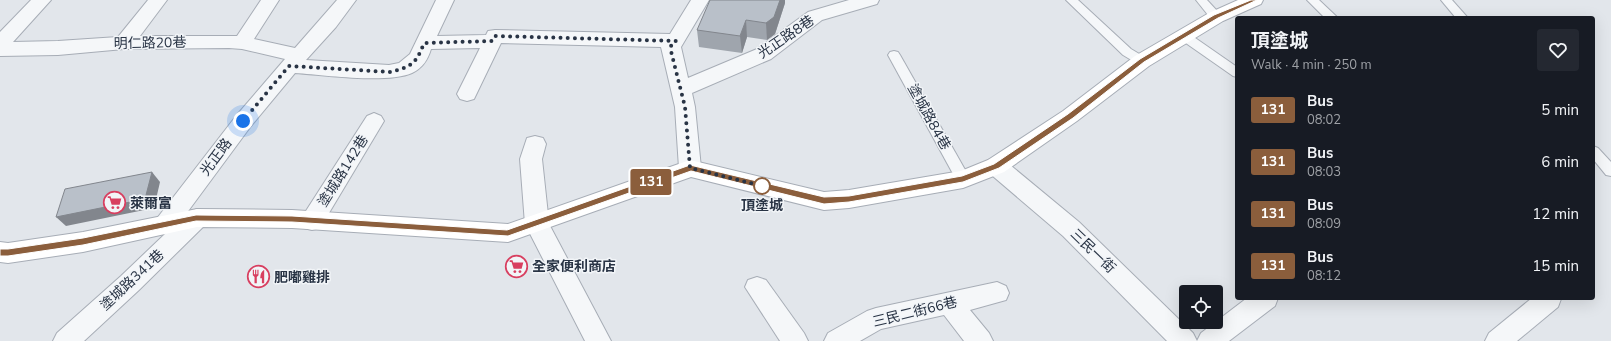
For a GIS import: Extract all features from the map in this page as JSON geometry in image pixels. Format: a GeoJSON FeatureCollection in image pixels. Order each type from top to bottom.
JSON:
{"type":"FeatureCollection","features":[{"type":"Feature","properties":{"kind":"street"},"geometry":{"type":"LineString","coordinates":[[0,44],[42,0]]}},
{"type":"Feature","properties":{"kind":"street"},"geometry":{"type":"LineString","coordinates":[[124,43],[158,0]]}},
{"type":"Feature","properties":{"kind":"street"},"geometry":{"type":"LineString","coordinates":[[242,43],[270,0]]}},
{"type":"Feature","properties":{"kind":"street","name":"光正路"},"geometry":{"type":"LineString","coordinates":[[166,224],[243,121],[294,60],[312,44],[347,0]]}},
{"type":"Feature","properties":{"kind":"street","name":"明仁路20巷"},"geometry":{"type":"LineString","coordinates":[[0,49],[58,48],[124,43],[242,43],[294,60],[390,72],[405,68],[419,57],[424,43],[445,0]]}},
{"type":"Feature","properties":{"kind":"street"},"geometry":{"type":"LineString","coordinates":[[690,168],[685,107],[671,46],[676,41],[700,0]]}},
{"type":"Feature","properties":{"kind":"street","name":"光正路8巷"},"geometry":{"type":"LineString","coordinates":[[681,89],[764,54],[815,16],[870,0]]}},
{"type":"Feature","properties":{"kind":"street"},"geometry":{"type":"LineString","coordinates":[[0,252],[8,253],[83,242],[196,218],[312,221],[508,233],[537,224],[690,168],[824,200],[849,199],[963,179],[996,166],[1070,116],[1142,60],[1216,17],[1245,2],[1254,0]]}},
{"type":"Feature","properties":{"kind":"street"},"geometry":{"type":"LineString","coordinates":[[467,94],[495,36],[676,41]]}},
{"type":"Feature","properties":{"kind":"street"},"geometry":{"type":"LineString","coordinates":[[424,43],[492,41]]}},
{"type":"Feature","properties":{"kind":"street","name":"塗城路142巷"},"geometry":{"type":"LineString","coordinates":[[312,221],[374,121]]}},
{"type":"Feature","properties":{"kind":"street"},"geometry":{"type":"LineString","coordinates":[[527,152],[537,224],[598,341]]}},
{"type":"Feature","properties":{"kind":"street","name":"三民一街"},"geometry":{"type":"LineString","coordinates":[[996,166],[1071,229],[1184,341]]}},
{"type":"Feature","properties":{"kind":"street","name":"塗城路341巷"},"geometry":{"type":"LineString","coordinates":[[66,341],[130,284],[196,218]]}},
{"type":"Feature","properties":{"kind":"street"},"geometry":{"type":"LineString","coordinates":[[757,287],[795,341]]}},
{"type":"Feature","properties":{"kind":"street","name":"三民二街66巷"},"geometry":{"type":"LineString","coordinates":[[837,341],[876,319],[997,293]]}},
{"type":"Feature","properties":{"kind":"street"},"geometry":{"type":"LineString","coordinates":[[1210,341],[1263,300]]}},
{"type":"Feature","properties":{"kind":"street"},"geometry":{"type":"LineString","coordinates":[[1498,341],[1548,300]]}},
{"type":"Feature","properties":{"kind":"street"},"geometry":{"type":"LineString","coordinates":[[949,303],[980,341]]}},
{"type":"Feature","properties":{"kind":"lane"},"geometry":{"type":"LineString","coordinates":[[1070,0],[1127,52],[1142,60]]}},
{"type":"Feature","properties":{"kind":"lane"},"geometry":{"type":"LineString","coordinates":[[1200,0],[1216,17]]}},
{"type":"Feature","properties":{"kind":"lane"},"geometry":{"type":"LineString","coordinates":[[1312,0],[1330,16]]}},
{"type":"Feature","properties":{"kind":"lane"},"geometry":{"type":"LineString","coordinates":[[1446,0],[1460,16]]}},
{"type":"Feature","properties":{"kind":"lane"},"geometry":{"type":"LineString","coordinates":[[1184,36],[1235,72]]}},
{"type":"Feature","properties":{"kind":"lane","name":"塗城路84巷"},"geometry":{"type":"LineString","coordinates":[[894,55],[963,179]]}},
{"type":"Feature","properties":{"kind":"lane"},"geometry":{"type":"LineString","coordinates":[[1595,153],[1611,171]]}},
{"type":"Feature","properties":{"kind":"building"},"geometry":{"type":"Polygon","coordinates":[[[710,0],[780,0],[774,17],[766,23],[746,20],[740,36],[697,30],[710,0]]]}},
{"type":"Feature","properties":{"kind":"building"},"geometry":{"type":"Polygon","coordinates":[[[152,172],[145,199],[56,217],[65,189],[152,172]]]}},
{"type":"Feature","properties":{"kind":"bus line","name":"131"},"geometry":{"type":"LineString","coordinates":[[0,252],[8,253],[83,242],[196,218],[292,219],[508,233],[537,224],[690,168],[824,200],[849,199],[963,179],[996,166],[1070,116],[1142,60],[1216,17],[1245,2],[1254,0]]}},
{"type":"Feature","properties":{"kind":"place","name":"頂塗城"},"geometry":{"type":"Point","coordinates":[762,186]}},
{"type":"Feature","properties":{"kind":"place","name":"萊爾富"},"geometry":{"type":"Point","coordinates":[114,203]}},
{"type":"Feature","properties":{"kind":"place","name":"全家便利商店"},"geometry":{"type":"Point","coordinates":[516,266]}},
{"type":"Feature","properties":{"kind":"place","name":"肥嘟雞排"},"geometry":{"type":"Point","coordinates":[258,277]}},
{"type":"Feature","properties":{"kind":"route"},"geometry":{"type":"LineString","coordinates":[[243,121],[289,66],[390,72],[405,68],[412,64],[419,57],[424,43],[492,41],[495,36],[676,41],[671,46],[671,51],[685,107],[690,168],[766,187],[762,186]]}}]}
